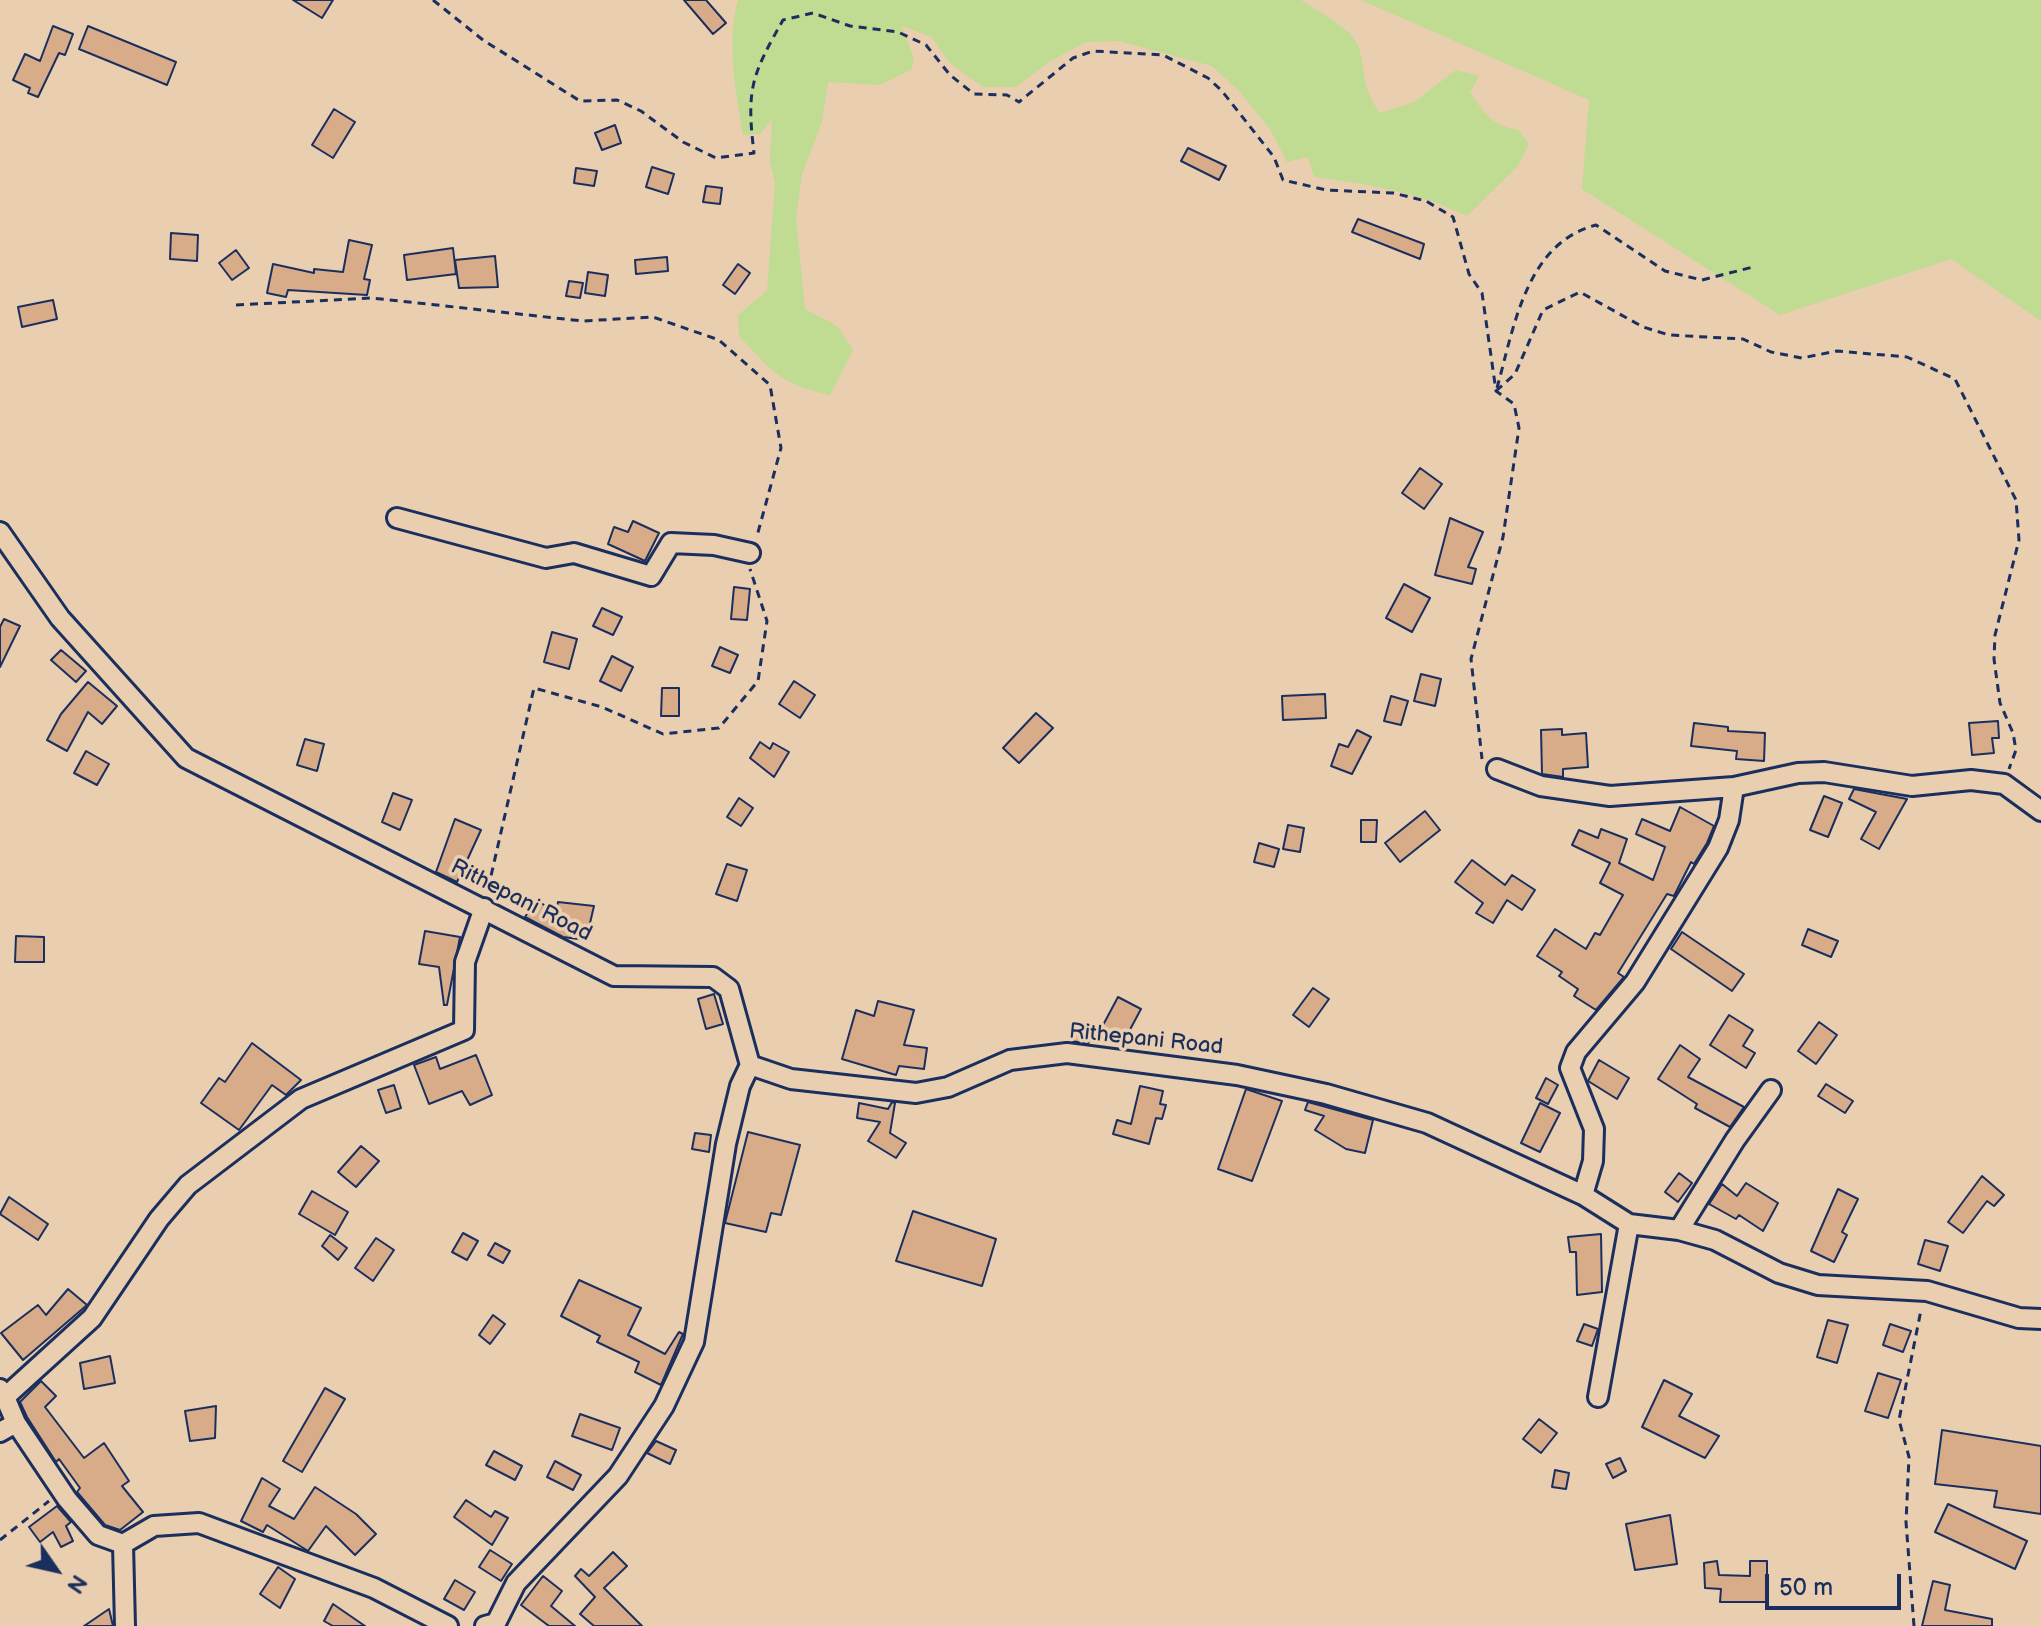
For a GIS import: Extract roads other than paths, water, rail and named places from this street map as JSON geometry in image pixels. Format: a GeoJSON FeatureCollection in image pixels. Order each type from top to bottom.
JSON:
{"type":"FeatureCollection","features":[{"type":"Feature","properties":{"kind":"street"},"geometry":{"type":"LineString","coordinates":[[397,518],[546,558],[574,553],[651,576],[671,543],[714,545],[750,553]]}},
{"type":"Feature","properties":{"kind":"street","name":"Rithepani Road"},"geometry":{"type":"LineString","coordinates":[[0,532],[60,618],[186,758],[614,976],[713,977],[729,989],[750,1065],[791,1079],[916,1093],[948,1087],[1010,1060],[1067,1053],[1177,1064],[1326,1094],[1427,1123],[1583,1195],[1629,1224],[1679,1230],[1715,1240],[1779,1273],[1818,1285],[1927,1291],[2019,1318],[2041,1319]]}},
{"type":"Feature","properties":{"kind":"street"},"geometry":{"type":"LineString","coordinates":[[1497,769],[1541,786],[1610,796],[1734,787],[1798,773],[1824,772],[1912,786],[1971,780],[2004,784],[2041,811]]}},
{"type":"Feature","properties":{"kind":"street"},"geometry":{"type":"LineString","coordinates":[[1583,1195],[1593,1161],[1594,1129],[1570,1068],[1576,1052],[1635,982],[1718,848],[1729,820],[1734,787]]}},
{"type":"Feature","properties":{"kind":"street"},"geometry":{"type":"LineString","coordinates":[[448,1626],[374,1588],[199,1523],[154,1526],[123,1544],[98,1535],[8,1428],[2,1393],[92,1318],[159,1219],[188,1185],[301,1099],[464,1030],[465,962],[484,908]]}},
{"type":"Feature","properties":{"kind":"street"},"geometry":{"type":"LineString","coordinates":[[493,1625],[516,1583],[618,1476],[664,1406],[694,1342],[726,1144],[740,1086],[750,1065]]}},
{"type":"Feature","properties":{"kind":"street"},"geometry":{"type":"LineString","coordinates":[[1679,1230],[1735,1140],[1771,1090]]}},
{"type":"Feature","properties":{"kind":"street"},"geometry":{"type":"LineString","coordinates":[[1598,1397],[1629,1224]]}},
{"type":"Feature","properties":{"kind":"street"},"geometry":{"type":"LineString","coordinates":[[123,1544],[125,1626]]}}]}
